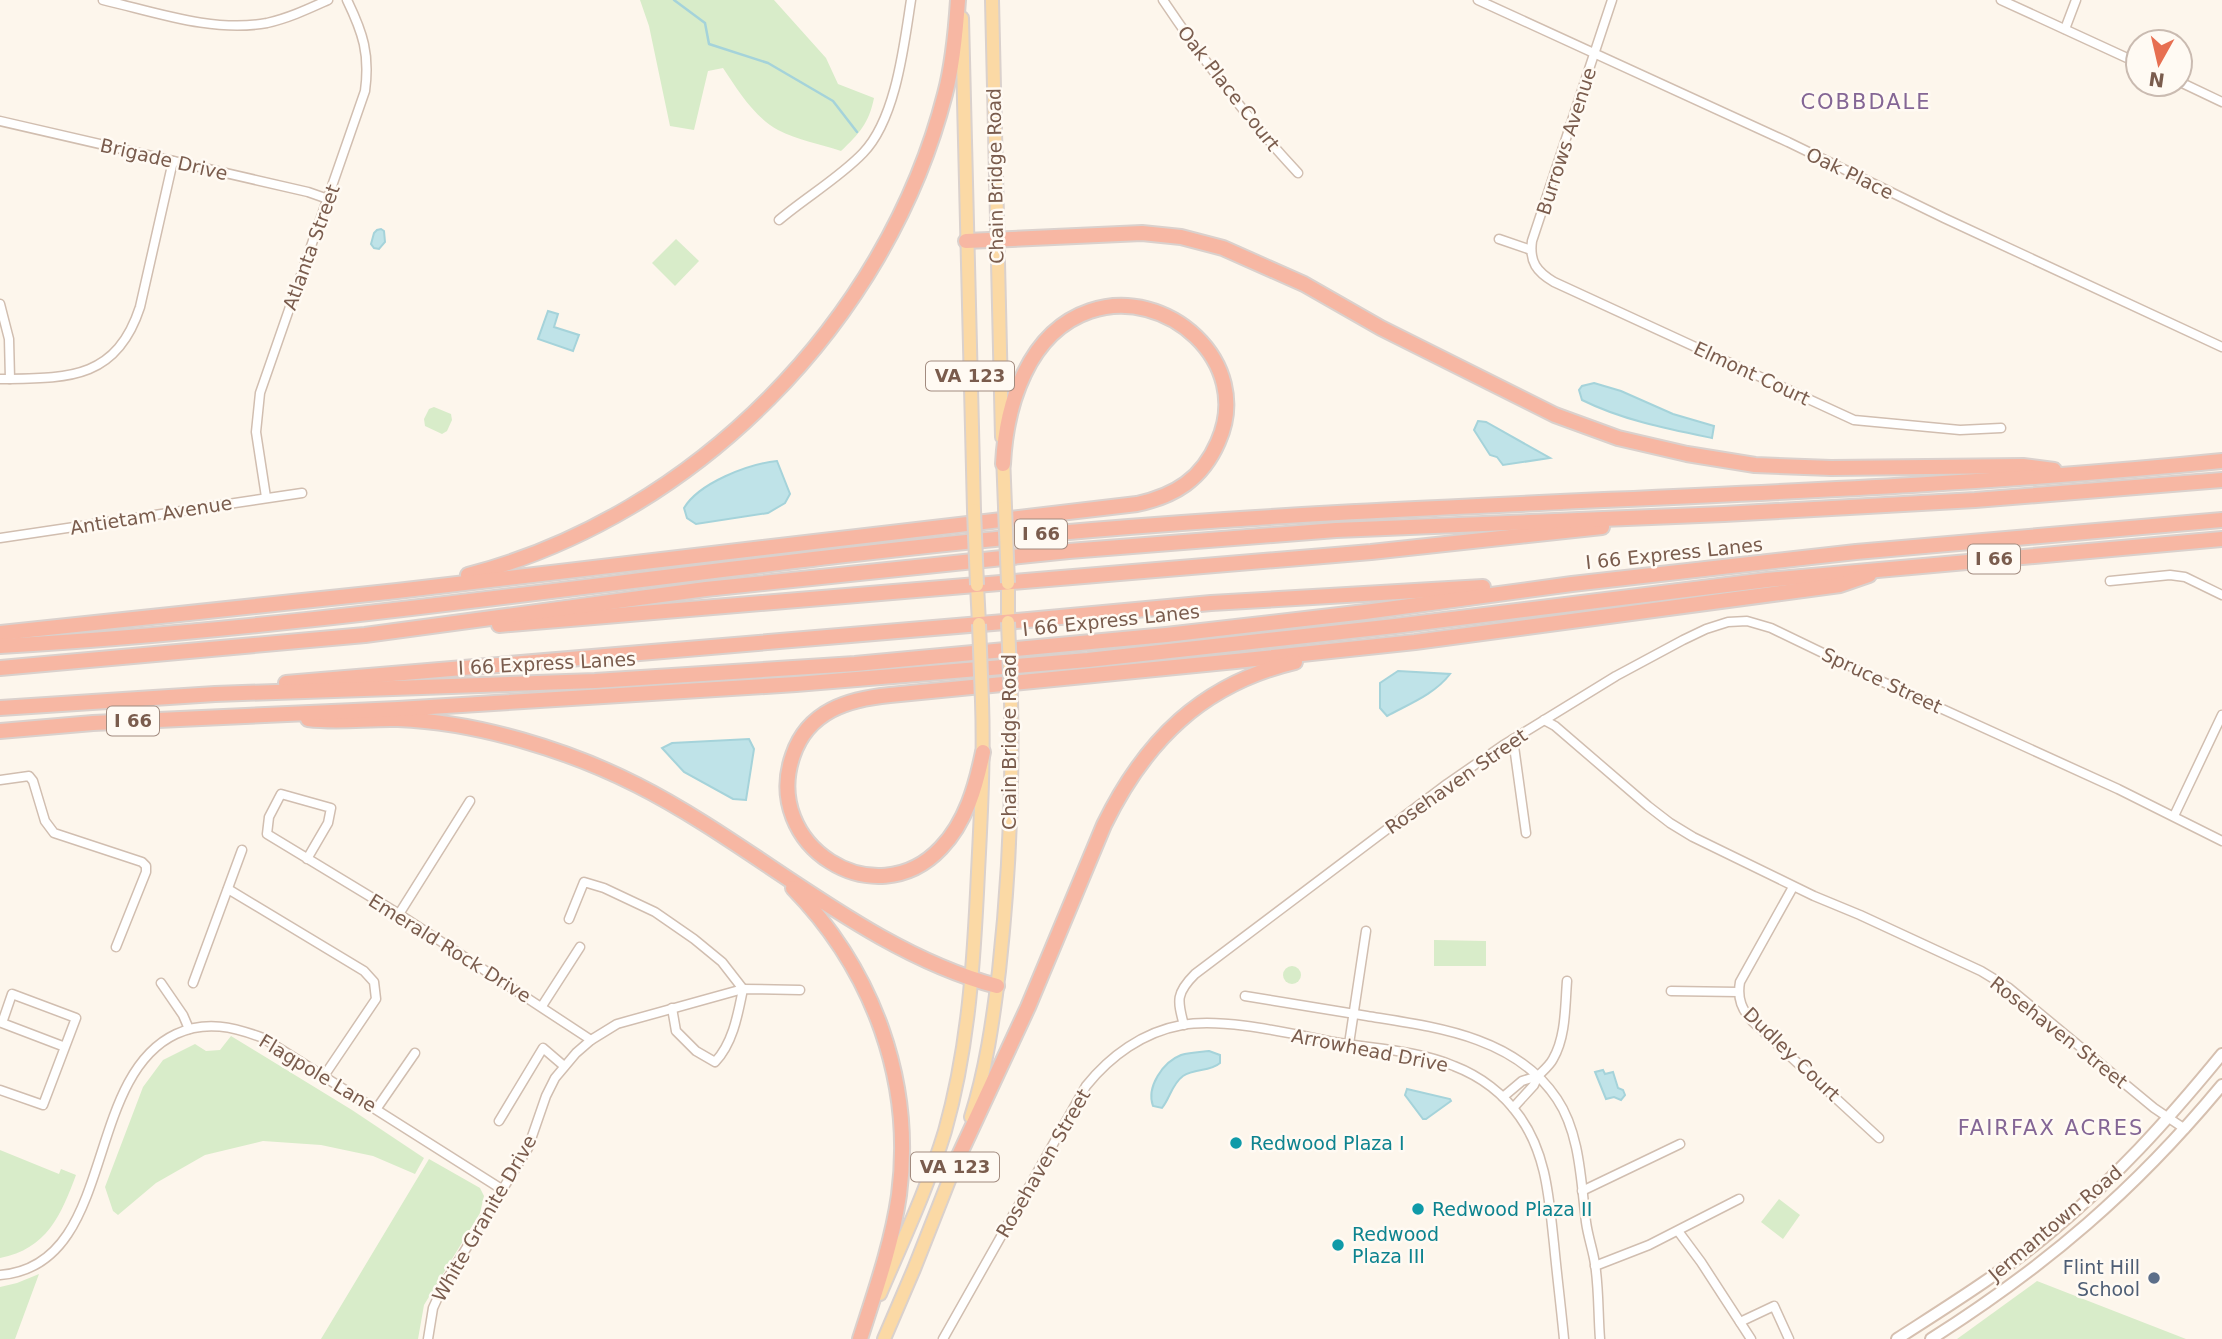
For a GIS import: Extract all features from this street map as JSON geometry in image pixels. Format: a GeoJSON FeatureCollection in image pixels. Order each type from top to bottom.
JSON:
{"type":"FeatureCollection","features":[{"type":"Feature","properties":{"kind":"highway"},"geometry":{"type":"LineString","coordinates":[[397,591],[500,567],[588,530],[656,490],[695,462],[727,437],[795,369],[831,327],[873,265],[899,220],[935,132],[946,92],[960,0]]}},
{"type":"Feature","properties":{"kind":"highway"},"geometry":{"type":"LineString","coordinates":[[966,242],[1142,233],[1181,237],[1223,248],[1304,284],[1381,328],[1555,415],[1618,438],[1687,454],[1780,466],[2023,466],[2086,475]]}},
{"type":"Feature","properties":{"kind":"highway"},"geometry":{"type":"LineString","coordinates":[[0,633],[397,591],[1102,509],[1161,499],[1185,485],[1213,454],[1226,418],[1224,378],[1206,347],[1191,331],[1173,320],[1122,306],[1093,310],[1067,321],[1056,330],[1026,369],[1010,413],[1003,464]]}},
{"type":"Feature","properties":{"kind":"highway","name":"I 66"},"geometry":{"type":"LineString","coordinates":[[0,646],[262,626],[845,554],[1148,525],[1307,513],[2086,475],[2222,461]]}},
{"type":"Feature","properties":{"kind":"highway","name":"I 66 Express Lanes"},"geometry":{"type":"LineString","coordinates":[[0,668],[365,635],[719,587],[1069,551],[1336,530],[1724,514],[1975,500],[2222,480]]}},
{"type":"Feature","properties":{"kind":"highway"},"geometry":{"type":"LineString","coordinates":[[365,635],[624,616],[1371,552],[1724,514]]}},
{"type":"Feature","properties":{"kind":"highway","name":"I 66 Express Lanes"},"geometry":{"type":"LineString","coordinates":[[0,708],[215,694],[595,681],[855,664],[1179,634],[1572,584],[1856,552],[2222,520]]}},
{"type":"Feature","properties":{"kind":"highway","name":"I 66"},"geometry":{"type":"LineString","coordinates":[[0,731],[93,723],[397,709],[796,684],[1088,660],[1409,625],[1767,580],[2222,539]]}},
{"type":"Feature","properties":{"kind":"highway"},"geometry":{"type":"LineString","coordinates":[[984,752],[972,796],[950,838],[930,859],[902,873],[870,876],[841,869],[812,848],[792,816],[788,777],[798,742],[812,723],[825,712],[851,701],[903,693],[1415,642],[1840,586],[1891,567]]}},
{"type":"Feature","properties":{"kind":"highway"},"geometry":{"type":"LineString","coordinates":[[215,694],[291,683],[1237,601],[1478,588],[1531,582],[1572,584]]}},
{"type":"Feature","properties":{"kind":"highway"},"geometry":{"type":"LineString","coordinates":[[956,1162],[1028,1007],[1104,825],[1129,779],[1161,737],[1196,707],[1251,676],[1293,663],[1415,642]]}},
{"type":"Feature","properties":{"kind":"highway"},"geometry":{"type":"LineString","coordinates":[[265,714],[327,722],[398,719],[444,723],[536,746],[581,761],[636,784],[704,822],[850,919],[923,958],[972,979],[997,986]]}},
{"type":"Feature","properties":{"kind":"highway"},"geometry":{"type":"LineString","coordinates":[[770,865],[819,916],[859,976],[877,1013],[895,1076],[902,1149],[898,1198],[885,1255],[860,1339]]}},
{"type":"Feature","properties":{"kind":"main road","name":"Chain Bridge Road"},"geometry":{"type":"LineString","coordinates":[[860,1339],[913,1219],[941,1142],[960,1064],[972,979],[984,752],[974,510],[960,0]]}},
{"type":"Feature","properties":{"kind":"main road","name":"Chain Bridge Road"},"geometry":{"type":"LineString","coordinates":[[884,1339],[956,1162],[979,1087],[997,986],[1005,903],[1010,823],[1011,699],[996,240],[992,0]]}},
{"type":"Feature","properties":{"kind":"main road","name":"Jermantown Road"},"geometry":{"type":"LineString","coordinates":[[1897,1339],[1983,1283],[2044,1237],[2113,1177],[2169,1118],[2222,1054]]}},
{"type":"Feature","properties":{"kind":"main road","name":"Jermantown Road"},"geometry":{"type":"LineString","coordinates":[[1931,1339],[1994,1298],[2060,1249],[2125,1191],[2185,1129],[2222,1084]]}},
{"type":"Feature","properties":{"kind":"street"},"geometry":{"type":"LineString","coordinates":[[103,0],[225,25],[251,25],[279,20],[328,0]]}},
{"type":"Feature","properties":{"kind":"street","name":"Atlanta Street"},"geometry":{"type":"LineString","coordinates":[[266,497],[256,432],[260,394],[361,107],[367,75],[367,54],[363,37],[347,0]]}},
{"type":"Feature","properties":{"kind":"street"},"geometry":{"type":"LineString","coordinates":[[779,220],[861,155],[876,136],[893,92],[911,0]]}},
{"type":"Feature","properties":{"kind":"street","name":"Oak Place Court"},"geometry":{"type":"LineString","coordinates":[[1163,0],[1228,92],[1298,173]]}},
{"type":"Feature","properties":{"kind":"street","name":"Oak Place"},"geometry":{"type":"LineString","coordinates":[[1478,0],[2222,347]]}},
{"type":"Feature","properties":{"kind":"street","name":"Burrows Avenue"},"geometry":{"type":"LineString","coordinates":[[1531,250],[1612,0]]}},
{"type":"Feature","properties":{"kind":"street"},"geometry":{"type":"LineString","coordinates":[[2001,0],[2124,56]]}},
{"type":"Feature","properties":{"kind":"street"},"geometry":{"type":"LineString","coordinates":[[2065,29],[2076,0]]}},
{"type":"Feature","properties":{"kind":"street"},"geometry":{"type":"LineString","coordinates":[[2194,89],[2222,102]]}},
{"type":"Feature","properties":{"kind":"street","name":"Brigade Drive"},"geometry":{"type":"LineString","coordinates":[[0,121],[308,192],[328,199]]}},
{"type":"Feature","properties":{"kind":"street"},"geometry":{"type":"LineString","coordinates":[[0,379],[79,374],[102,363],[122,344],[140,307],[173,161]]}},
{"type":"Feature","properties":{"kind":"street"},"geometry":{"type":"LineString","coordinates":[[1499,239],[1531,250]]}},
{"type":"Feature","properties":{"kind":"street","name":"Elmont Court"},"geometry":{"type":"LineString","coordinates":[[1531,250],[1531,258],[1537,270],[1554,282],[1854,420],[1960,430],[2001,428]]}},
{"type":"Feature","properties":{"kind":"street"},"geometry":{"type":"LineString","coordinates":[[0,304],[9,339],[10,379]]}},
{"type":"Feature","properties":{"kind":"street","name":"Antietam Avenue"},"geometry":{"type":"LineString","coordinates":[[0,537],[302,493]]}},
{"type":"Feature","properties":{"kind":"street"},"geometry":{"type":"LineString","coordinates":[[2110,581],[2170,575],[2191,580],[2222,595]]}},
{"type":"Feature","properties":{"kind":"street","name":"Spruce Street"},"geometry":{"type":"LineString","coordinates":[[1544,720],[1616,676],[1706,629],[1728,622],[1757,623],[2174,816],[2222,841]]}},
{"type":"Feature","properties":{"kind":"street"},"geometry":{"type":"LineString","coordinates":[[2174,816],[2222,715]]}},
{"type":"Feature","properties":{"kind":"street","name":"Rosehaven Street"},"geometry":{"type":"LineString","coordinates":[[943,1339],[1086,1086],[1101,1068],[1121,1051],[1155,1033],[1184,1025],[1178,1001],[1180,991],[1195,974],[1447,784],[1544,720],[1555,726],[1670,823],[1793,887],[1981,971],[2025,1000],[2154,1108],[2185,1129]]}},
{"type":"Feature","properties":{"kind":"street"},"geometry":{"type":"LineString","coordinates":[[1513,739],[1526,833]]}},
{"type":"Feature","properties":{"kind":"street"},"geometry":{"type":"LineString","coordinates":[[0,780],[30,776],[45,821],[54,833],[142,862],[146,866],[116,947]]}},
{"type":"Feature","properties":{"kind":"street","name":"Emerald Rock Drive"},"geometry":{"type":"LineString","coordinates":[[307,859],[328,823],[331,808],[281,794],[269,817],[267,835],[399,915],[591,1040]]}},
{"type":"Feature","properties":{"kind":"street"},"geometry":{"type":"LineString","coordinates":[[399,915],[470,801]]}},
{"type":"Feature","properties":{"kind":"street"},"geometry":{"type":"LineString","coordinates":[[193,984],[242,850]]}},
{"type":"Feature","properties":{"kind":"street"},"geometry":{"type":"LineString","coordinates":[[569,919],[584,882],[604,888],[655,912],[695,939],[722,962],[743,989],[735,1025],[715,1062],[696,1051],[676,1031],[672,1007]]}},
{"type":"Feature","properties":{"kind":"street","name":"Dudley Court"},"geometry":{"type":"LineString","coordinates":[[1793,887],[1740,982],[1740,1004],[1753,1022],[1879,1138]]}},
{"type":"Feature","properties":{"kind":"street"},"geometry":{"type":"LineString","coordinates":[[228,889],[364,971],[374,982],[376,999],[324,1076]]}},
{"type":"Feature","properties":{"kind":"street"},"geometry":{"type":"LineString","coordinates":[[1349,1044],[1366,931]]}},
{"type":"Feature","properties":{"kind":"street"},"geometry":{"type":"LineString","coordinates":[[542,1006],[580,947]]}},
{"type":"Feature","properties":{"kind":"street"},"geometry":{"type":"LineString","coordinates":[[1513,1108],[1552,1061],[1558,1047],[1567,981]]}},
{"type":"Feature","properties":{"kind":"street"},"geometry":{"type":"LineString","coordinates":[[161,984],[183,1015],[189,1029]]}},
{"type":"Feature","properties":{"kind":"street","name":"White Granite Drive"},"geometry":{"type":"LineString","coordinates":[[428,1339],[433,1308],[443,1286],[528,1148],[546,1096],[564,1066],[591,1040],[617,1024],[743,989],[800,990]]}},
{"type":"Feature","properties":{"kind":"street"},"geometry":{"type":"LineString","coordinates":[[1671,991],[1738,992]]}},
{"type":"Feature","properties":{"kind":"street"},"geometry":{"type":"LineString","coordinates":[[0,1090],[43,1105],[65,1047],[76,1018],[12,994],[2,1023],[65,1047]]}},
{"type":"Feature","properties":{"kind":"street"},"geometry":{"type":"LineString","coordinates":[[1245,996],[1429,1026],[1463,1035],[1490,1044],[1538,1076],[1558,1099],[1569,1125],[1578,1161],[1595,1266],[1600,1339]]}},
{"type":"Feature","properties":{"kind":"street","name":"Arrowhead Drive"},"geometry":{"type":"LineString","coordinates":[[1184,1025],[1232,1025],[1429,1058],[1472,1074],[1503,1097],[1531,1134],[1545,1172],[1564,1339]]}},
{"type":"Feature","properties":{"kind":"street","name":"Flagpole Lane"},"geometry":{"type":"LineString","coordinates":[[0,1275],[35,1264],[65,1239],[76,1218],[120,1100],[135,1070],[158,1044],[189,1029],[214,1026],[243,1030],[276,1046],[503,1190]]}},
{"type":"Feature","properties":{"kind":"street"},"geometry":{"type":"LineString","coordinates":[[499,1121],[542,1048],[564,1066]]}},
{"type":"Feature","properties":{"kind":"street"},"geometry":{"type":"LineString","coordinates":[[377,1108],[415,1053]]}},
{"type":"Feature","properties":{"kind":"street"},"geometry":{"type":"LineString","coordinates":[[1503,1097],[1522,1081],[1538,1076]]}},
{"type":"Feature","properties":{"kind":"street"},"geometry":{"type":"LineString","coordinates":[[1582,1191],[1680,1144]]}},
{"type":"Feature","properties":{"kind":"street"},"geometry":{"type":"LineString","coordinates":[[1595,1266],[1649,1245],[1739,1199]]}},
{"type":"Feature","properties":{"kind":"street"},"geometry":{"type":"LineString","coordinates":[[1678,1231],[1751,1339]]}},
{"type":"Feature","properties":{"kind":"street"},"geometry":{"type":"LineString","coordinates":[[1740,1322],[1774,1306],[1789,1339]]}},
{"type":"Feature","properties":{"kind":"green space"},"geometry":{"type":"Polygon","coordinates":[[[640,0],[774,0],[826,58],[838,84],[874,98],[866,121],[841,151],[793,137],[761,118],[723,68],[708,71],[694,130],[670,126],[649,26],[640,0]]]}},
{"type":"Feature","properties":{"kind":"green space"},"geometry":{"type":"Polygon","coordinates":[[[676,239],[699,261],[675,286],[652,263],[676,239]]]}},
{"type":"Feature","properties":{"kind":"green space"},"geometry":{"type":"Polygon","coordinates":[[[434,407],[451,414],[452,420],[447,431],[442,434],[425,426],[424,419],[429,409],[434,407]]]}},
{"type":"Feature","properties":{"kind":"green space"},"geometry":{"type":"Polygon","coordinates":[[[1434,940],[1486,941],[1486,966],[1434,966],[1434,940]]]}},
{"type":"Feature","properties":{"kind":"green space"},"geometry":{"type":"Polygon","coordinates":[[[1292,966],[1298,969],[1301,975],[1298,981],[1292,984],[1286,981],[1283,975],[1286,969],[1292,966]]]}},
{"type":"Feature","properties":{"kind":"green space"},"geometry":{"type":"Polygon","coordinates":[[[231,1036],[352,1110],[424,1158],[415,1174],[373,1156],[321,1145],[263,1141],[205,1155],[156,1183],[118,1215],[113,1211],[105,1187],[143,1087],[163,1060],[195,1044],[206,1051],[220,1050],[231,1036]]]}},
{"type":"Feature","properties":{"kind":"green space"},"geometry":{"type":"Polygon","coordinates":[[[0,1150],[59,1174],[61,1169],[76,1175],[58,1216],[41,1238],[30,1247],[0,1258],[0,1150]]]}},
{"type":"Feature","properties":{"kind":"green space"},"geometry":{"type":"Polygon","coordinates":[[[429,1159],[480,1188],[484,1196],[480,1213],[424,1305],[418,1339],[321,1339],[429,1159]]]}},
{"type":"Feature","properties":{"kind":"green space"},"geometry":{"type":"Polygon","coordinates":[[[1779,1199],[1800,1215],[1783,1239],[1761,1222],[1779,1199]]]}},
{"type":"Feature","properties":{"kind":"green space"},"geometry":{"type":"Polygon","coordinates":[[[39,1274],[15,1339],[0,1339],[0,1287],[39,1274]]]}},
{"type":"Feature","properties":{"kind":"green space"},"geometry":{"type":"Polygon","coordinates":[[[2037,1281],[2186,1339],[1957,1339],[2037,1281]]]}},
{"type":"Feature","properties":{"kind":"water"},"geometry":{"type":"Polygon","coordinates":[[[381,229],[384,231],[385,242],[379,249],[374,248],[371,244],[374,233],[381,229]]]}},
{"type":"Feature","properties":{"kind":"water"},"geometry":{"type":"Polygon","coordinates":[[[548,311],[558,314],[554,327],[579,335],[573,351],[538,339],[548,311]]]}},
{"type":"Feature","properties":{"kind":"water"},"geometry":{"type":"Polygon","coordinates":[[[1594,383],[1621,391],[1673,414],[1714,426],[1712,438],[1629,418],[1582,400],[1579,390],[1582,386],[1594,383]]]}},
{"type":"Feature","properties":{"kind":"water"},"geometry":{"type":"Polygon","coordinates":[[[1478,421],[1486,422],[1550,458],[1503,465],[1497,457],[1490,455],[1474,430],[1478,421]]]}},
{"type":"Feature","properties":{"kind":"water"},"geometry":{"type":"Polygon","coordinates":[[[777,461],[790,494],[785,503],[768,513],[696,524],[687,518],[684,508],[712,483],[752,466],[777,461]]]}},
{"type":"Feature","properties":{"kind":"water"},"geometry":{"type":"Polygon","coordinates":[[[1398,671],[1450,674],[1429,693],[1387,716],[1380,708],[1380,683],[1398,671]]]}},
{"type":"Feature","properties":{"kind":"water"},"geometry":{"type":"Polygon","coordinates":[[[749,739],[754,749],[746,800],[733,799],[684,772],[662,748],[672,743],[749,739]]]}},
{"type":"Feature","properties":{"kind":"water"},"geometry":{"type":"Polygon","coordinates":[[[1209,1051],[1220,1055],[1220,1063],[1183,1076],[1162,1108],[1153,1106],[1151,1099],[1154,1083],[1168,1063],[1181,1055],[1209,1051]]]}},
{"type":"Feature","properties":{"kind":"water"},"geometry":{"type":"Polygon","coordinates":[[[1603,1070],[1605,1074],[1613,1072],[1618,1088],[1623,1090],[1625,1095],[1621,1100],[1614,1097],[1606,1099],[1595,1072],[1603,1070]]]}},
{"type":"Feature","properties":{"kind":"water"},"geometry":{"type":"Polygon","coordinates":[[[1407,1089],[1451,1101],[1423,1119],[1405,1095],[1407,1089]]]}},
{"type":"Feature","properties":{"kind":"waterway"},"geometry":{"type":"LineString","coordinates":[[674,0],[705,23],[709,44],[768,63],[833,101],[857,132]]}},
{"type":"Feature","properties":{"kind":"place","name":"Redwood Plaza I"},"geometry":{"type":"Point","coordinates":[1236,1143]}},
{"type":"Feature","properties":{"kind":"place","name":"Redwood Plaza II"},"geometry":{"type":"Point","coordinates":[1418,1209]}},
{"type":"Feature","properties":{"kind":"place","name":"Redwood Plaza III"},"geometry":{"type":"Point","coordinates":[1338,1245]}},
{"type":"Feature","properties":{"kind":"place","name":"Flint Hill School"},"geometry":{"type":"Point","coordinates":[2154,1278]}},
{"type":"Feature","properties":{"kind":"district","name":"COBBDALE"},"geometry":{"type":"Point","coordinates":[1866,102]}},
{"type":"Feature","properties":{"kind":"district","name":"FAIRFAX ACRES"},"geometry":{"type":"Point","coordinates":[2051,1128]}}]}
